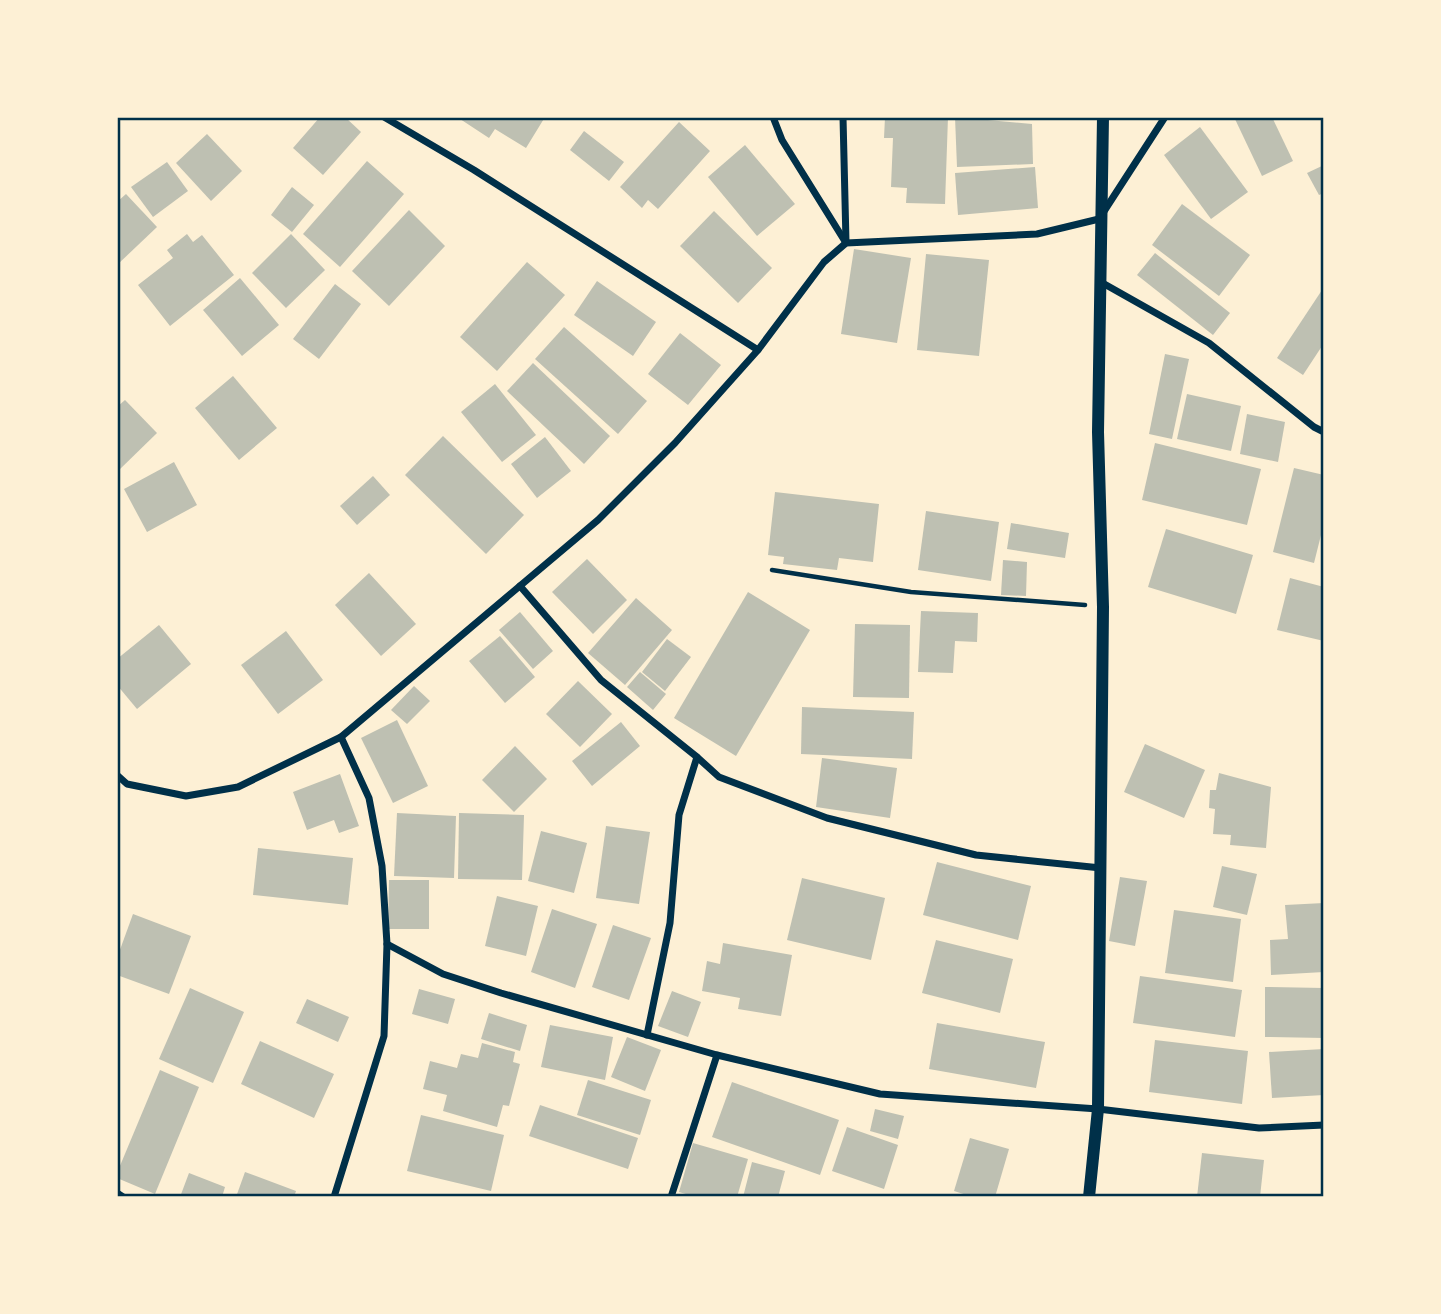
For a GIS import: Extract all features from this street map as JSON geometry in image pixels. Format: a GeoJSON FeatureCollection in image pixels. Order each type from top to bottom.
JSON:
{"type":"FeatureCollection","features":[{"type":"Feature","properties":{"kind":"street"},"geometry":{"type":"LineString","coordinates":[[384,117],[474,170],[758,350]]}},
{"type":"Feature","properties":{"kind":"street"},"geometry":{"type":"LineString","coordinates":[[773,117],[782,140],[846,243]]}},
{"type":"Feature","properties":{"kind":"street"},"geometry":{"type":"LineString","coordinates":[[843,117],[846,243]]}},
{"type":"Feature","properties":{"kind":"street"},"geometry":{"type":"LineString","coordinates":[[1088,1197],[1098,1109],[1103,607],[1098,432],[1102,117]]}},
{"type":"Feature","properties":{"kind":"street"},"geometry":{"type":"LineString","coordinates":[[117,775],[127,784],[186,796],[238,787],[341,737],[608,511],[675,443],[758,350],[824,262],[846,243],[1037,234],[1099,219],[1165,117]]}},
{"type":"Feature","properties":{"kind":"street"},"geometry":{"type":"LineString","coordinates":[[1099,281],[1209,344],[1314,428],[1324,432]]}},
{"type":"Feature","properties":{"kind":"street"},"geometry":{"type":"LineString","coordinates":[[520,586],[601,680],[719,778],[827,818],[976,855],[1101,868]]}},
{"type":"Feature","properties":{"kind":"street"},"geometry":{"type":"LineString","coordinates":[[334,1197],[384,1035],[387,944],[382,866],[369,798],[341,737]]}},
{"type":"Feature","properties":{"kind":"street"},"geometry":{"type":"LineString","coordinates":[[647,1035],[670,923],[679,815],[697,757]]}},
{"type":"Feature","properties":{"kind":"street"},"geometry":{"type":"LineString","coordinates":[[387,944],[443,974],[717,1055],[880,1094],[1098,1109],[1259,1128],[1324,1125]]}},
{"type":"Feature","properties":{"kind":"street"},"geometry":{"type":"LineString","coordinates":[[671,1197],[717,1055]]}},
{"type":"Feature","properties":{"kind":"street"},"geometry":{"type":"LineString","coordinates":[[117,1194],[123,1197]]}},
{"type":"Feature","properties":{"kind":"path"},"geometry":{"type":"LineString","coordinates":[[772,570],[911,592],[1103,607]]}},
{"type":"Feature","properties":{"kind":"building"},"geometry":{"type":"Polygon","coordinates":[[[320,117],[345,117],[361,132],[323,175],[293,148],[320,117]]]}},
{"type":"Feature","properties":{"kind":"building"},"geometry":{"type":"Polygon","coordinates":[[[457,117],[545,117],[526,148],[495,129],[489,138],[457,117]]]}},
{"type":"Feature","properties":{"kind":"building"},"geometry":{"type":"Polygon","coordinates":[[[885,117],[948,117],[945,204],[906,203],[907,188],[891,187],[893,138],[884,138],[885,117]]]}},
{"type":"Feature","properties":{"kind":"building"},"geometry":{"type":"Polygon","coordinates":[[[955,117],[1032,124],[1033,164],[957,167],[955,117]]]}},
{"type":"Feature","properties":{"kind":"building"},"geometry":{"type":"Polygon","coordinates":[[[1234,117],[1272,117],[1293,161],[1262,176],[1234,117]]]}},
{"type":"Feature","properties":{"kind":"building"},"geometry":{"type":"Polygon","coordinates":[[[679,122],[710,151],[658,209],[648,200],[642,208],[620,187],[679,122]]]}},
{"type":"Feature","properties":{"kind":"building"},"geometry":{"type":"Polygon","coordinates":[[[1200,127],[1248,192],[1211,219],[1164,155],[1200,127]]]}},
{"type":"Feature","properties":{"kind":"building"},"geometry":{"type":"Polygon","coordinates":[[[584,131],[624,162],[609,181],[570,150],[584,131]]]}},
{"type":"Feature","properties":{"kind":"building"},"geometry":{"type":"Polygon","coordinates":[[[207,134],[242,171],[211,201],[176,163],[207,134]]]}},
{"type":"Feature","properties":{"kind":"building"},"geometry":{"type":"Polygon","coordinates":[[[745,145],[795,204],[757,236],[708,177],[745,145]]]}},
{"type":"Feature","properties":{"kind":"building"},"geometry":{"type":"Polygon","coordinates":[[[367,161],[404,194],[340,267],[303,234],[367,161]]]}},
{"type":"Feature","properties":{"kind":"building"},"geometry":{"type":"Polygon","coordinates":[[[167,162],[188,191],[153,217],[131,187],[167,162]]]}},
{"type":"Feature","properties":{"kind":"building"},"geometry":{"type":"Polygon","coordinates":[[[1324,165],[1324,193],[1319,195],[1307,173],[1324,165]]]}},
{"type":"Feature","properties":{"kind":"building"},"geometry":{"type":"Polygon","coordinates":[[[1035,167],[1038,208],[958,215],[955,173],[1035,167]]]}},
{"type":"Feature","properties":{"kind":"building"},"geometry":{"type":"Polygon","coordinates":[[[292,187],[314,205],[292,232],[271,215],[292,187]]]}},
{"type":"Feature","properties":{"kind":"building"},"geometry":{"type":"Polygon","coordinates":[[[126,194],[157,227],[117,265],[117,202],[126,194]]]}},
{"type":"Feature","properties":{"kind":"building"},"geometry":{"type":"Polygon","coordinates":[[[1182,204],[1250,255],[1219,296],[1152,245],[1182,204]]]}},
{"type":"Feature","properties":{"kind":"building"},"geometry":{"type":"Polygon","coordinates":[[[409,210],[445,246],[389,306],[352,271],[409,210]]]}},
{"type":"Feature","properties":{"kind":"building"},"geometry":{"type":"Polygon","coordinates":[[[714,211],[772,268],[738,303],[680,246],[714,211]]]}},
{"type":"Feature","properties":{"kind":"building"},"geometry":{"type":"Polygon","coordinates":[[[187,234],[193,242],[202,235],[234,275],[170,326],[138,285],[173,258],[167,250],[187,234]]]}},
{"type":"Feature","properties":{"kind":"building"},"geometry":{"type":"Polygon","coordinates":[[[291,234],[325,270],[286,308],[252,273],[291,234]]]}},
{"type":"Feature","properties":{"kind":"building"},"geometry":{"type":"Polygon","coordinates":[[[854,249],[911,258],[897,343],[841,334],[854,249]]]}},
{"type":"Feature","properties":{"kind":"building"},"geometry":{"type":"Polygon","coordinates":[[[1155,253],[1230,313],[1213,335],[1137,275],[1155,253]]]}},
{"type":"Feature","properties":{"kind":"building"},"geometry":{"type":"Polygon","coordinates":[[[926,254],[989,260],[979,356],[917,350],[926,254]]]}},
{"type":"Feature","properties":{"kind":"building"},"geometry":{"type":"Polygon","coordinates":[[[527,262],[565,295],[497,371],[460,337],[527,262]]]}},
{"type":"Feature","properties":{"kind":"building"},"geometry":{"type":"Polygon","coordinates":[[[240,278],[279,325],[242,356],[203,310],[240,278]]]}},
{"type":"Feature","properties":{"kind":"building"},"geometry":{"type":"Polygon","coordinates":[[[597,281],[656,322],[633,356],[574,315],[597,281]]]}},
{"type":"Feature","properties":{"kind":"building"},"geometry":{"type":"Polygon","coordinates":[[[335,284],[361,304],[319,359],[293,339],[335,284]]]}},
{"type":"Feature","properties":{"kind":"building"},"geometry":{"type":"Polygon","coordinates":[[[1324,287],[1324,343],[1303,375],[1277,358],[1324,287]]]}},
{"type":"Feature","properties":{"kind":"building"},"geometry":{"type":"Polygon","coordinates":[[[564,327],[647,401],[618,434],[535,359],[564,327]]]}},
{"type":"Feature","properties":{"kind":"building"},"geometry":{"type":"Polygon","coordinates":[[[680,333],[721,365],[688,405],[648,374],[680,333]]]}},
{"type":"Feature","properties":{"kind":"building"},"geometry":{"type":"Polygon","coordinates":[[[1165,354],[1189,359],[1172,439],[1149,434],[1165,354]]]}},
{"type":"Feature","properties":{"kind":"building"},"geometry":{"type":"Polygon","coordinates":[[[533,363],[610,436],[584,464],[507,391],[533,363]]]}},
{"type":"Feature","properties":{"kind":"building"},"geometry":{"type":"Polygon","coordinates":[[[233,376],[277,428],[239,460],[195,408],[233,376]]]}},
{"type":"Feature","properties":{"kind":"building"},"geometry":{"type":"Polygon","coordinates":[[[495,384],[536,435],[502,462],[461,412],[495,384]]]}},
{"type":"Feature","properties":{"kind":"building"},"geometry":{"type":"Polygon","coordinates":[[[1187,394],[1241,406],[1231,451],[1177,439],[1187,394]]]}},
{"type":"Feature","properties":{"kind":"building"},"geometry":{"type":"Polygon","coordinates":[[[125,400],[157,433],[117,472],[117,407],[125,400]]]}},
{"type":"Feature","properties":{"kind":"building"},"geometry":{"type":"Polygon","coordinates":[[[1247,414],[1285,422],[1278,462],[1240,454],[1247,414]]]}},
{"type":"Feature","properties":{"kind":"building"},"geometry":{"type":"Polygon","coordinates":[[[443,436],[524,515],[486,554],[405,475],[443,436]]]}},
{"type":"Feature","properties":{"kind":"building"},"geometry":{"type":"Polygon","coordinates":[[[545,437],[571,471],[537,498],[511,464],[545,437]]]}},
{"type":"Feature","properties":{"kind":"building"},"geometry":{"type":"Polygon","coordinates":[[[1155,443],[1261,469],[1247,525],[1142,500],[1155,443]]]}},
{"type":"Feature","properties":{"kind":"building"},"geometry":{"type":"Polygon","coordinates":[[[174,462],[197,505],[147,532],[124,489],[174,462]]]}},
{"type":"Feature","properties":{"kind":"building"},"geometry":{"type":"Polygon","coordinates":[[[1294,468],[1324,475],[1324,523],[1314,563],[1273,552],[1294,468]]]}},
{"type":"Feature","properties":{"kind":"building"},"geometry":{"type":"Polygon","coordinates":[[[373,476],[390,495],[357,525],[340,506],[373,476]]]}},
{"type":"Feature","properties":{"kind":"building"},"geometry":{"type":"Polygon","coordinates":[[[775,492],[879,504],[873,562],[839,558],[837,570],[783,564],[784,557],[768,555],[775,492]]]}},
{"type":"Feature","properties":{"kind":"building"},"geometry":{"type":"Polygon","coordinates":[[[926,511],[999,522],[991,581],[918,570],[926,511]]]}},
{"type":"Feature","properties":{"kind":"building"},"geometry":{"type":"Polygon","coordinates":[[[1011,523],[1069,533],[1065,558],[1007,549],[1011,523]]]}},
{"type":"Feature","properties":{"kind":"building"},"geometry":{"type":"Polygon","coordinates":[[[1166,529],[1253,555],[1236,614],[1148,587],[1166,529]]]}},
{"type":"Feature","properties":{"kind":"building"},"geometry":{"type":"Polygon","coordinates":[[[587,559],[627,600],[593,634],[552,592],[587,559]]]}},
{"type":"Feature","properties":{"kind":"building"},"geometry":{"type":"Polygon","coordinates":[[[1003,560],[1027,562],[1026,596],[1001,595],[1003,560]]]}},
{"type":"Feature","properties":{"kind":"building"},"geometry":{"type":"Polygon","coordinates":[[[369,573],[416,624],[381,656],[335,605],[369,573]]]}},
{"type":"Feature","properties":{"kind":"building"},"geometry":{"type":"Polygon","coordinates":[[[1290,578],[1324,587],[1324,641],[1277,630],[1290,578]]]}},
{"type":"Feature","properties":{"kind":"building"},"geometry":{"type":"Polygon","coordinates":[[[748,592],[810,630],[736,756],[674,718],[748,592]]]}},
{"type":"Feature","properties":{"kind":"building"},"geometry":{"type":"Polygon","coordinates":[[[636,598],[672,630],[625,685],[588,653],[636,598]]]}},
{"type":"Feature","properties":{"kind":"building"},"geometry":{"type":"Polygon","coordinates":[[[921,611],[978,613],[977,642],[955,641],[953,673],[918,672],[921,611]]]}},
{"type":"Feature","properties":{"kind":"building"},"geometry":{"type":"Polygon","coordinates":[[[520,612],[553,651],[533,669],[499,630],[520,612]]]}},
{"type":"Feature","properties":{"kind":"building"},"geometry":{"type":"Polygon","coordinates":[[[855,624],[910,625],[909,698],[853,697],[855,624]]]}},
{"type":"Feature","properties":{"kind":"building"},"geometry":{"type":"Polygon","coordinates":[[[159,625],[191,664],[137,709],[117,685],[117,659],[159,625]]]}},
{"type":"Feature","properties":{"kind":"building"},"geometry":{"type":"Polygon","coordinates":[[[286,631],[323,680],[278,714],[241,665],[286,631]]]}},
{"type":"Feature","properties":{"kind":"building"},"geometry":{"type":"Polygon","coordinates":[[[500,636],[535,677],[505,703],[469,661],[500,636]]]}},
{"type":"Feature","properties":{"kind":"building"},"geometry":{"type":"Polygon","coordinates":[[[667,639],[691,657],[665,691],[642,672],[667,639]]]}},
{"type":"Feature","properties":{"kind":"building"},"geometry":{"type":"Polygon","coordinates":[[[640,672],[666,694],[653,710],[627,687],[640,672]]]}},
{"type":"Feature","properties":{"kind":"building"},"geometry":{"type":"Polygon","coordinates":[[[578,681],[612,714],[580,747],[546,714],[578,681]]]}},
{"type":"Feature","properties":{"kind":"building"},"geometry":{"type":"Polygon","coordinates":[[[414,686],[430,701],[407,724],[391,710],[414,686]]]}},
{"type":"Feature","properties":{"kind":"building"},"geometry":{"type":"Polygon","coordinates":[[[802,707],[914,712],[912,759],[801,754],[802,707]]]}},
{"type":"Feature","properties":{"kind":"building"},"geometry":{"type":"Polygon","coordinates":[[[397,720],[428,786],[393,803],[361,738],[397,720]]]}},
{"type":"Feature","properties":{"kind":"building"},"geometry":{"type":"Polygon","coordinates":[[[621,722],[640,746],[592,786],[572,761],[621,722]]]}},
{"type":"Feature","properties":{"kind":"building"},"geometry":{"type":"Polygon","coordinates":[[[1145,744],[1205,770],[1184,818],[1124,792],[1145,744]]]}},
{"type":"Feature","properties":{"kind":"building"},"geometry":{"type":"Polygon","coordinates":[[[515,746],[547,779],[514,812],[482,780],[515,746]]]}},
{"type":"Feature","properties":{"kind":"building"},"geometry":{"type":"Polygon","coordinates":[[[822,758],[897,768],[890,818],[816,807],[822,758]]]}},
{"type":"Feature","properties":{"kind":"building"},"geometry":{"type":"Polygon","coordinates":[[[1219,773],[1271,787],[1266,848],[1230,845],[1231,835],[1213,834],[1215,809],[1209,808],[1210,790],[1216,790],[1219,773]]]}},
{"type":"Feature","properties":{"kind":"building"},"geometry":{"type":"Polygon","coordinates":[[[340,774],[359,826],[339,833],[334,820],[307,830],[293,792],[340,774]]]}},
{"type":"Feature","properties":{"kind":"building"},"geometry":{"type":"Polygon","coordinates":[[[397,813],[456,816],[454,878],[394,876],[397,813]]]}},
{"type":"Feature","properties":{"kind":"building"},"geometry":{"type":"Polygon","coordinates":[[[459,813],[524,815],[522,880],[458,879],[459,813]]]}},
{"type":"Feature","properties":{"kind":"building"},"geometry":{"type":"Polygon","coordinates":[[[606,826],[650,832],[639,904],[596,898],[606,826]]]}},
{"type":"Feature","properties":{"kind":"building"},"geometry":{"type":"Polygon","coordinates":[[[541,831],[587,843],[574,893],[528,881],[541,831]]]}},
{"type":"Feature","properties":{"kind":"building"},"geometry":{"type":"Polygon","coordinates":[[[258,848],[353,858],[348,905],[253,895],[258,848]]]}},
{"type":"Feature","properties":{"kind":"building"},"geometry":{"type":"Polygon","coordinates":[[[937,862],[1031,886],[1018,940],[923,915],[937,862]]]}},
{"type":"Feature","properties":{"kind":"building"},"geometry":{"type":"Polygon","coordinates":[[[1222,866],[1257,874],[1247,915],[1213,907],[1222,866]]]}},
{"type":"Feature","properties":{"kind":"building"},"geometry":{"type":"Polygon","coordinates":[[[1120,877],[1147,881],[1135,946],[1109,941],[1120,877]]]}},
{"type":"Feature","properties":{"kind":"building"},"geometry":{"type":"Polygon","coordinates":[[[802,878],[885,898],[871,960],[787,940],[802,878]]]}},
{"type":"Feature","properties":{"kind":"building"},"geometry":{"type":"Polygon","coordinates":[[[389,880],[429,880],[429,929],[388,929],[389,880]]]}},
{"type":"Feature","properties":{"kind":"building"},"geometry":{"type":"Polygon","coordinates":[[[497,896],[538,906],[526,956],[485,946],[497,896]]]}},
{"type":"Feature","properties":{"kind":"building"},"geometry":{"type":"Polygon","coordinates":[[[1324,903],[1324,972],[1271,975],[1270,940],[1288,939],[1285,905],[1324,903]]]}},
{"type":"Feature","properties":{"kind":"building"},"geometry":{"type":"Polygon","coordinates":[[[552,909],[597,924],[575,988],[531,972],[552,909]]]}},
{"type":"Feature","properties":{"kind":"building"},"geometry":{"type":"Polygon","coordinates":[[[1174,910],[1241,919],[1233,982],[1165,973],[1174,910]]]}},
{"type":"Feature","properties":{"kind":"building"},"geometry":{"type":"Polygon","coordinates":[[[133,914],[191,936],[169,994],[117,975],[117,958],[133,914]]]}},
{"type":"Feature","properties":{"kind":"building"},"geometry":{"type":"Polygon","coordinates":[[[613,925],[651,938],[629,1000],[592,987],[613,925]]]}},
{"type":"Feature","properties":{"kind":"building"},"geometry":{"type":"Polygon","coordinates":[[[936,940],[1013,959],[1000,1013],[922,993],[936,940]]]}},
{"type":"Feature","properties":{"kind":"building"},"geometry":{"type":"Polygon","coordinates":[[[723,943],[792,955],[781,1016],[738,1009],[740,998],[702,991],[707,961],[720,964],[723,943]]]}},
{"type":"Feature","properties":{"kind":"building"},"geometry":{"type":"Polygon","coordinates":[[[1140,976],[1242,990],[1235,1037],[1133,1023],[1140,976]]]}},
{"type":"Feature","properties":{"kind":"building"},"geometry":{"type":"Polygon","coordinates":[[[1265,987],[1324,988],[1324,1038],[1265,1037],[1265,987]]]}},
{"type":"Feature","properties":{"kind":"building"},"geometry":{"type":"Polygon","coordinates":[[[190,988],[244,1012],[213,1083],[159,1059],[190,988]]]}},
{"type":"Feature","properties":{"kind":"building"},"geometry":{"type":"Polygon","coordinates":[[[419,989],[455,999],[448,1024],[412,1014],[419,989]]]}},
{"type":"Feature","properties":{"kind":"building"},"geometry":{"type":"Polygon","coordinates":[[[672,991],[701,1002],[688,1037],[658,1026],[672,991]]]}},
{"type":"Feature","properties":{"kind":"building"},"geometry":{"type":"Polygon","coordinates":[[[307,999],[349,1017],[338,1042],[296,1023],[307,999]]]}},
{"type":"Feature","properties":{"kind":"building"},"geometry":{"type":"Polygon","coordinates":[[[489,1013],[527,1025],[520,1051],[481,1039],[489,1013]]]}},
{"type":"Feature","properties":{"kind":"building"},"geometry":{"type":"Polygon","coordinates":[[[937,1023],[1045,1042],[1036,1088],[929,1069],[937,1023]]]}},
{"type":"Feature","properties":{"kind":"building"},"geometry":{"type":"Polygon","coordinates":[[[550,1025],[613,1037],[605,1080],[541,1067],[550,1025]]]}},
{"type":"Feature","properties":{"kind":"building"},"geometry":{"type":"Polygon","coordinates":[[[627,1037],[661,1050],[645,1091],[611,1077],[627,1037]]]}},
{"type":"Feature","properties":{"kind":"building"},"geometry":{"type":"Polygon","coordinates":[[[1155,1040],[1248,1051],[1242,1104],[1149,1092],[1155,1040]]]}},
{"type":"Feature","properties":{"kind":"building"},"geometry":{"type":"Polygon","coordinates":[[[260,1041],[334,1074],[314,1118],[241,1084],[260,1041]]]}},
{"type":"Feature","properties":{"kind":"building"},"geometry":{"type":"Polygon","coordinates":[[[482,1043],[515,1052],[513,1062],[520,1064],[509,1106],[503,1105],[497,1127],[443,1111],[447,1095],[423,1089],[430,1061],[457,1068],[461,1054],[478,1058],[482,1043]]]}},
{"type":"Feature","properties":{"kind":"building"},"geometry":{"type":"Polygon","coordinates":[[[1324,1049],[1324,1095],[1272,1098],[1269,1052],[1324,1049]]]}},
{"type":"Feature","properties":{"kind":"building"},"geometry":{"type":"Polygon","coordinates":[[[160,1070],[199,1087],[155,1194],[117,1178],[117,1173],[160,1070]]]}},
{"type":"Feature","properties":{"kind":"building"},"geometry":{"type":"Polygon","coordinates":[[[588,1080],[651,1100],[640,1135],[577,1115],[588,1080]]]}},
{"type":"Feature","properties":{"kind":"building"},"geometry":{"type":"Polygon","coordinates":[[[732,1082],[839,1120],[820,1175],[712,1137],[732,1082]]]}},
{"type":"Feature","properties":{"kind":"building"},"geometry":{"type":"Polygon","coordinates":[[[540,1105],[638,1138],[628,1169],[529,1136],[540,1105]]]}},
{"type":"Feature","properties":{"kind":"building"},"geometry":{"type":"Polygon","coordinates":[[[875,1109],[904,1116],[898,1139],[870,1131],[875,1109]]]}},
{"type":"Feature","properties":{"kind":"building"},"geometry":{"type":"Polygon","coordinates":[[[421,1115],[504,1135],[491,1191],[407,1171],[421,1115]]]}},
{"type":"Feature","properties":{"kind":"building"},"geometry":{"type":"Polygon","coordinates":[[[847,1127],[898,1145],[884,1189],[832,1171],[847,1127]]]}},
{"type":"Feature","properties":{"kind":"building"},"geometry":{"type":"Polygon","coordinates":[[[970,1138],[1009,1149],[995,1197],[973,1197],[954,1191],[970,1138]]]}},
{"type":"Feature","properties":{"kind":"building"},"geometry":{"type":"Polygon","coordinates":[[[693,1143],[748,1159],[737,1197],[696,1197],[679,1192],[693,1143]]]}},
{"type":"Feature","properties":{"kind":"building"},"geometry":{"type":"Polygon","coordinates":[[[1202,1153],[1264,1160],[1260,1197],[1197,1197],[1202,1153]]]}},
{"type":"Feature","properties":{"kind":"building"},"geometry":{"type":"Polygon","coordinates":[[[752,1162],[785,1171],[778,1197],[743,1197],[752,1162]]]}},
{"type":"Feature","properties":{"kind":"building"},"geometry":{"type":"Polygon","coordinates":[[[245,1172],[296,1191],[294,1197],[236,1197],[245,1172]]]}},
{"type":"Feature","properties":{"kind":"building"},"geometry":{"type":"Polygon","coordinates":[[[189,1173],[225,1187],[222,1197],[180,1197],[189,1173]]]}}]}
